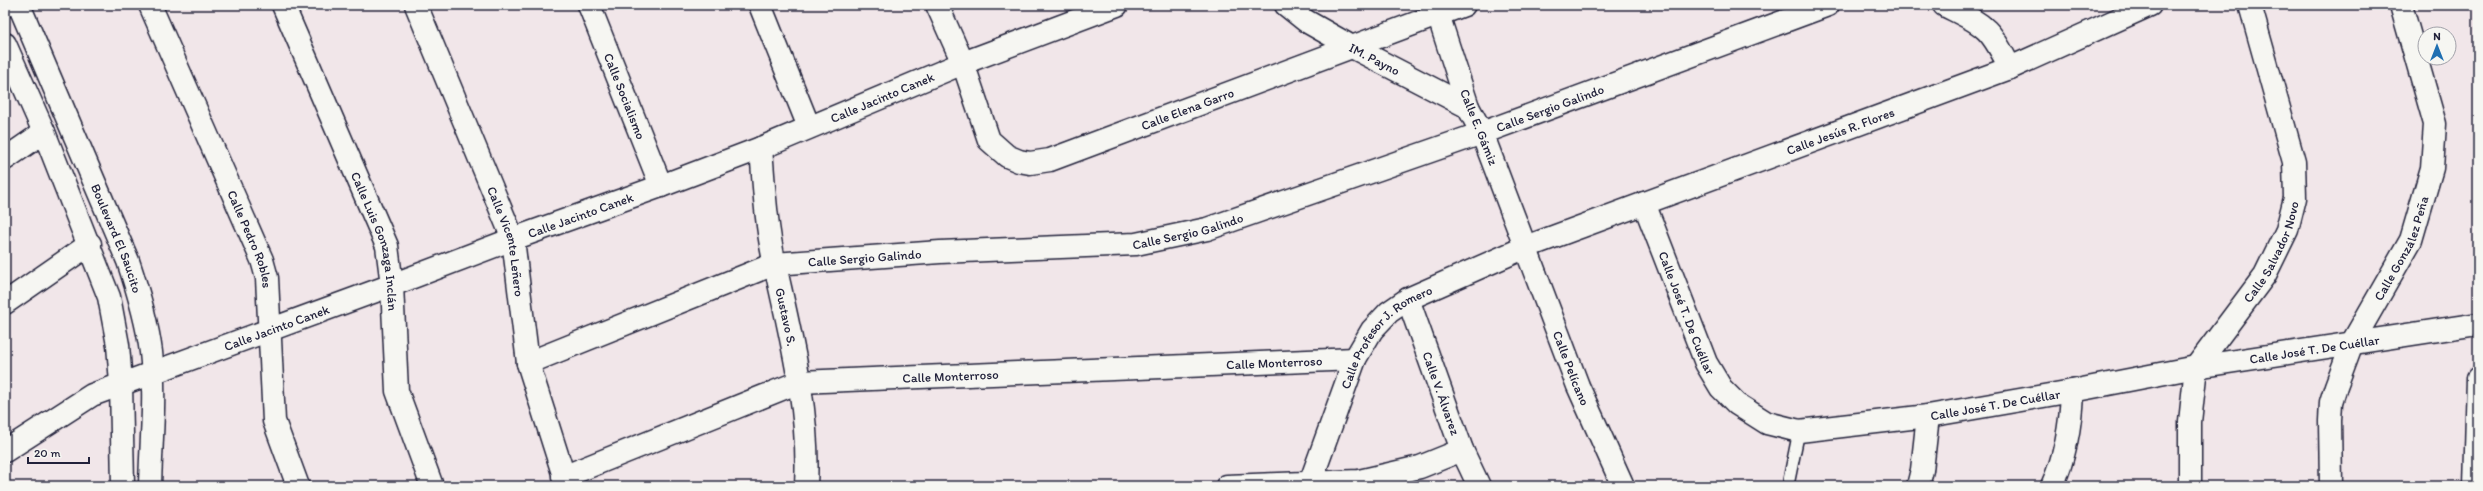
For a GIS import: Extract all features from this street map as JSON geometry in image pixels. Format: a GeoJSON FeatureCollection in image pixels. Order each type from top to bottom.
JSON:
{"type":"FeatureCollection","features":[{"type":"Feature","properties":{"kind":"street","name":"Boulevard El Saucito"},"geometry":{"type":"LineString","coordinates":[[19,5],[128,261],[140,295],[151,352],[150,486]]}},
{"type":"Feature","properties":{"kind":"street","name":"Calle Pedro Robles"},"geometry":{"type":"LineString","coordinates":[[150,5],[262,260],[267,278],[274,421],[298,486]]}},
{"type":"Feature","properties":{"kind":"street","name":"Calle Luis Gonzaga Inclán"},"geometry":{"type":"LineString","coordinates":[[283,5],[387,246],[392,285],[397,391],[432,486]]}},
{"type":"Feature","properties":{"kind":"street","name":"Calle Vicente Leñero"},"geometry":{"type":"LineString","coordinates":[[416,5],[513,239],[528,363],[565,481]]}},
{"type":"Feature","properties":{"kind":"street","name":"Calle Socialismo"},"geometry":{"type":"LineString","coordinates":[[589,5],[661,186]]}},
{"type":"Feature","properties":{"kind":"street"},"geometry":{"type":"LineString","coordinates":[[760,5],[809,127]]}},
{"type":"Feature","properties":{"kind":"street","name":"Calle Elena Garro"},"geometry":{"type":"LineString","coordinates":[[937,5],[963,63],[989,140],[1007,156],[1030,163],[1050,160],[1352,47],[1437,10],[1464,5]]}},
{"type":"Feature","properties":{"kind":"street","name":"IM. Payno"},"geometry":{"type":"LineString","coordinates":[[1286,5],[1306,21],[1352,47],[1468,107]]}},
{"type":"Feature","properties":{"kind":"street","name":"Calle Sergio Galindo"},"geometry":{"type":"LineString","coordinates":[[528,363],[774,264],[940,252],[1136,244],[1207,229],[1482,133],[1828,5]]}},
{"type":"Feature","properties":{"kind":"street"},"geometry":{"type":"LineString","coordinates":[[1944,5],[1984,26],[1996,39],[2010,68]]}},
{"type":"Feature","properties":{"kind":"street","name":"Calle Jesús R. Flores"},"geometry":{"type":"LineString","coordinates":[[1526,247],[2010,68],[2118,12],[2150,5]]}},
{"type":"Feature","properties":{"kind":"street","name":"Calle Salvador Novo"},"geometry":{"type":"LineString","coordinates":[[2196,367],[2265,275],[2287,230],[2294,198],[2294,162],[2250,5]]}},
{"type":"Feature","properties":{"kind":"street","name":"Calle González Peña"},"geometry":{"type":"LineString","coordinates":[[2332,486],[2331,402],[2352,342],[2411,240],[2432,168],[2435,124],[2401,5]]}},
{"type":"Feature","properties":{"kind":"street","name":"Calle Jacinto Canek"},"geometry":{"type":"LineString","coordinates":[[5,451],[92,395],[121,383],[152,374],[761,148],[963,63],[1108,7]]}},
{"type":"Feature","properties":{"kind":"street","name":"Calle E. Gámiz"},"geometry":{"type":"LineString","coordinates":[[1437,10],[1468,107],[1482,133],[1526,247]]}},
{"type":"Feature","properties":{"kind":"street"},"geometry":{"type":"LineString","coordinates":[[5,44],[44,132],[90,244],[114,315],[121,383],[123,486]]}},
{"type":"Feature","properties":{"kind":"street"},"geometry":{"type":"LineString","coordinates":[[5,159],[44,132]]}},
{"type":"Feature","properties":{"kind":"street","name":"Gustavo S."},"geometry":{"type":"LineString","coordinates":[[761,148],[764,197],[774,264],[786,310],[799,382],[805,427],[806,486]]}},
{"type":"Feature","properties":{"kind":"street","name":"Calle José T. De Cuéllar"},"geometry":{"type":"LineString","coordinates":[[1644,203],[1706,363],[1721,388],[1737,404],[1767,423],[1799,431],[1928,416],[2072,391],[2196,367],[2478,324]]}},
{"type":"Feature","properties":{"kind":"street"},"geometry":{"type":"LineString","coordinates":[[5,303],[90,244]]}},
{"type":"Feature","properties":{"kind":"street","name":"Calle Profesor J. Romero"},"geometry":{"type":"LineString","coordinates":[[1309,484],[1355,359],[1372,330],[1389,312],[1408,299],[1526,247]]}},
{"type":"Feature","properties":{"kind":"street","name":"Calle Pelícano"},"geometry":{"type":"LineString","coordinates":[[1526,247],[1599,438],[1623,486]]}},
{"type":"Feature","properties":{"kind":"street","name":"Calle V. Álvarez"},"geometry":{"type":"LineString","coordinates":[[1408,299],[1462,450],[1479,486]]}},
{"type":"Feature","properties":{"kind":"street","name":"Calle Monterroso"},"geometry":{"type":"LineString","coordinates":[[565,481],[799,382],[1355,359]]}},
{"type":"Feature","properties":{"kind":"street"},"geometry":{"type":"LineString","coordinates":[[2190,486],[2190,422],[2196,367]]}},
{"type":"Feature","properties":{"kind":"street"},"geometry":{"type":"LineString","coordinates":[[2475,486],[2478,378]]}},
{"type":"Feature","properties":{"kind":"street"},"geometry":{"type":"LineString","coordinates":[[2052,486],[2060,467],[2067,443],[2071,423],[2072,391]]}},
{"type":"Feature","properties":{"kind":"street"},"geometry":{"type":"LineString","coordinates":[[1918,486],[1922,470],[1928,416]]}},
{"type":"Feature","properties":{"kind":"street"},"geometry":{"type":"LineString","coordinates":[[1227,486],[1359,481],[1420,467],[1462,450]]}},
{"type":"Feature","properties":{"kind":"lane"},"geometry":{"type":"LineString","coordinates":[[1789,480],[1799,431]]}}]}
